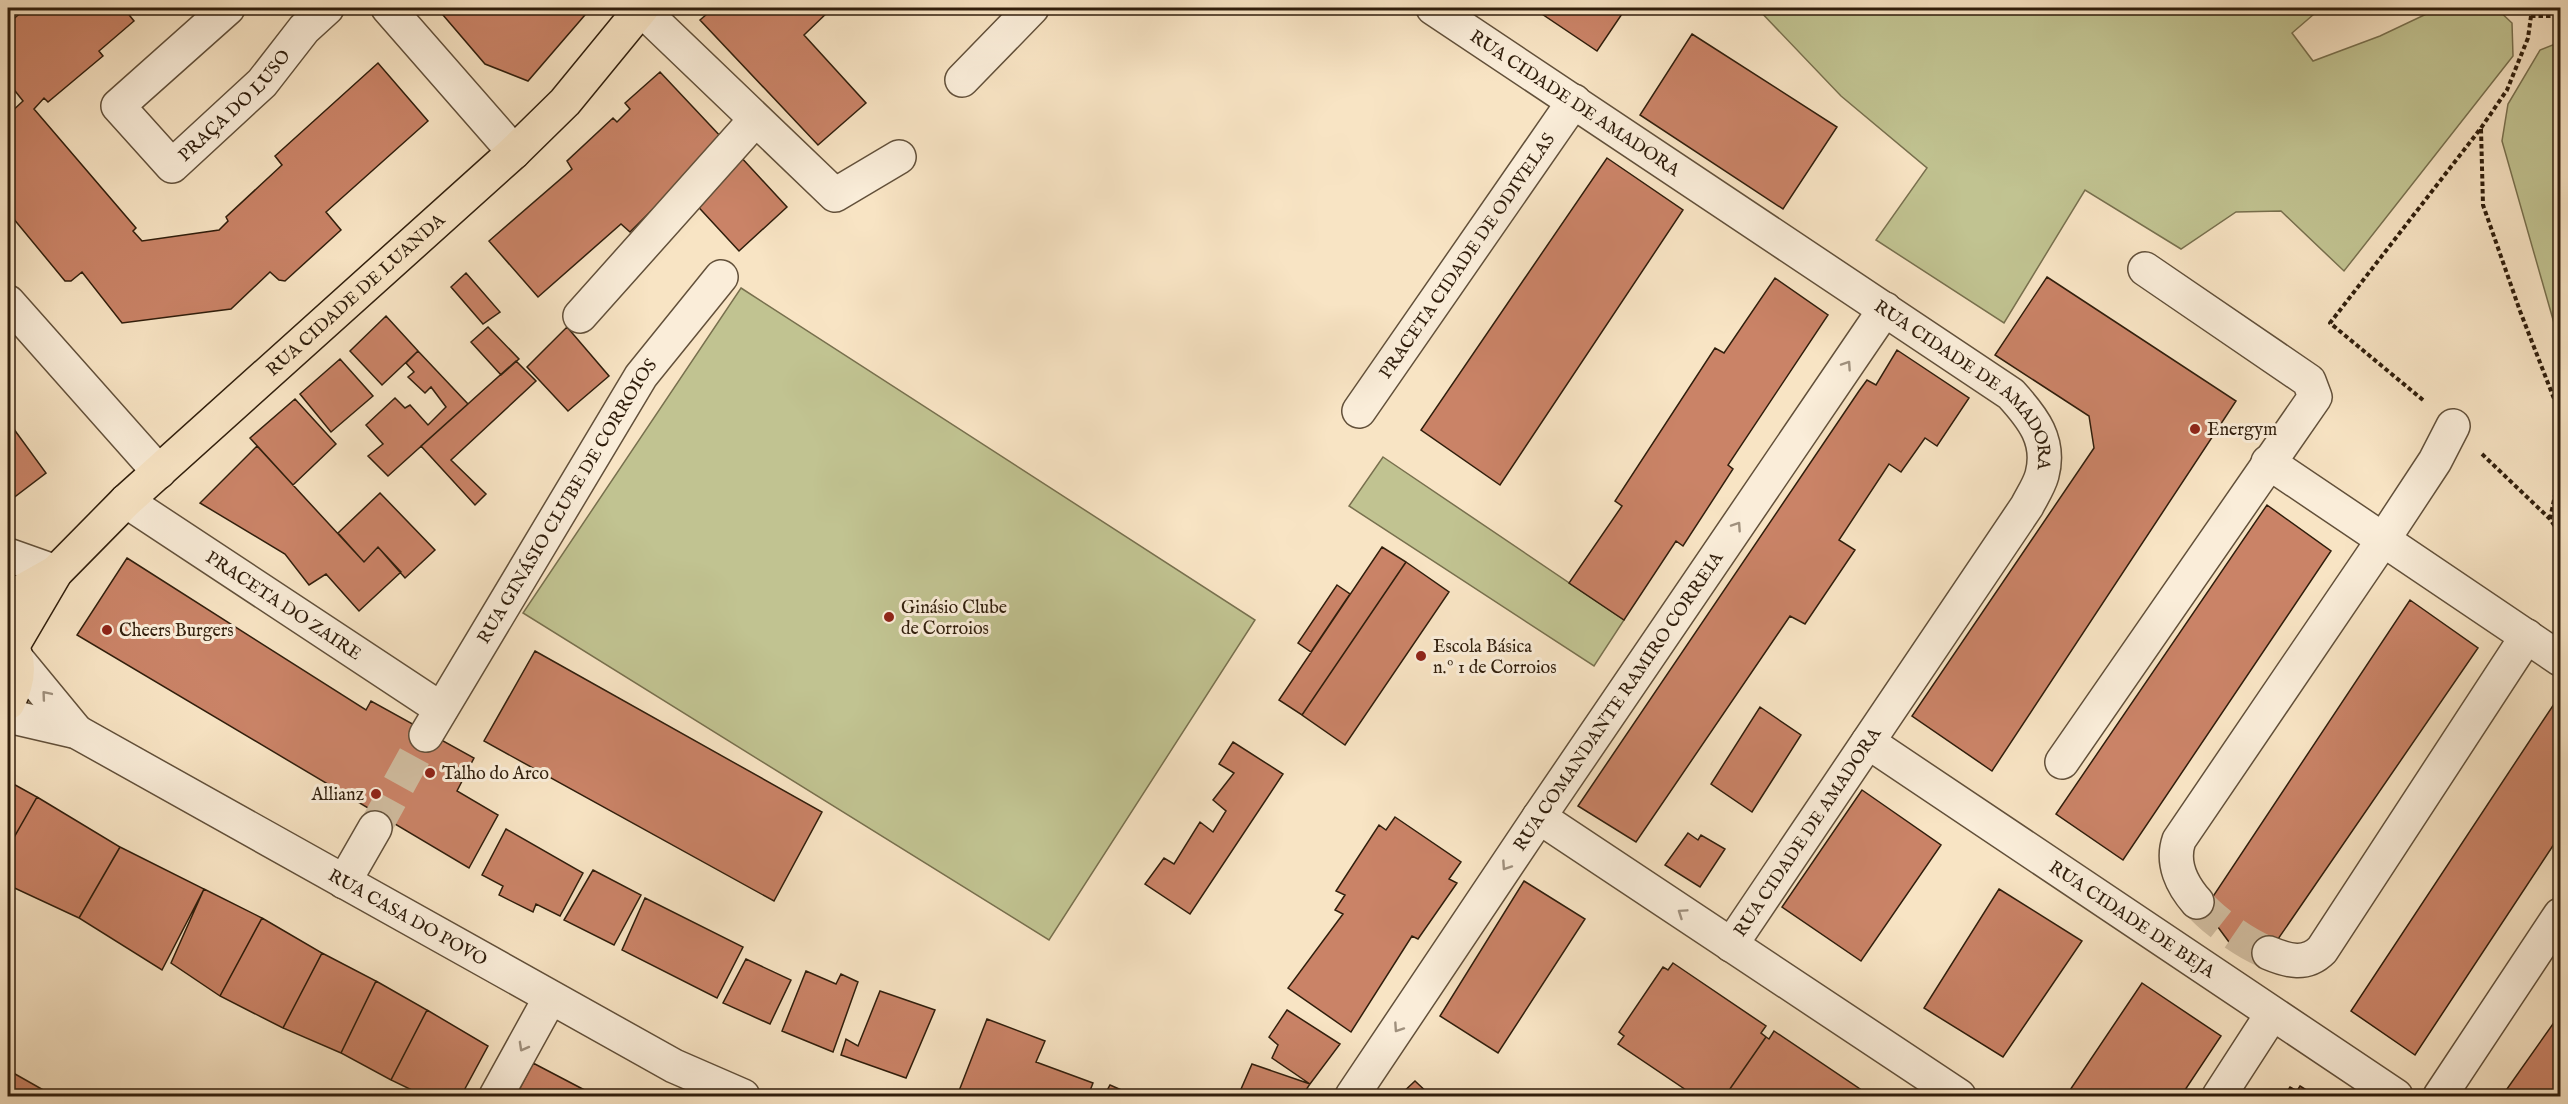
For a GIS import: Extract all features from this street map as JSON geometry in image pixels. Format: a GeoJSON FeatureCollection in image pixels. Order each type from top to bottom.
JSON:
{"type":"FeatureCollection","features":[{"type":"Feature","properties":{"kind":"main road","name":"RUA CIDADE DE LUANDA"},"geometry":{"type":"LineString","coordinates":[[12,649],[56,572],[126,501],[514,153],[565,102],[642,8]]}},
{"type":"Feature","properties":{"kind":"main road","name":"RUA CIDADE DE LUANDA"},"geometry":{"type":"LineString","coordinates":[[8,599],[56,572]]}},
{"type":"Feature","properties":{"kind":"main road"},"geometry":{"type":"LineString","coordinates":[[8,703],[18,677],[12,649]]}},
{"type":"Feature","properties":{"kind":"street","name":"PRAÇA DO LUSO"},"geometry":{"type":"LineString","coordinates":[[228,8],[118,106],[172,166],[262,82],[304,29],[327,8]]}},
{"type":"Feature","properties":{"kind":"street"},"geometry":{"type":"LineString","coordinates":[[388,8],[514,153]]}},
{"type":"Feature","properties":{"kind":"street"},"geometry":{"type":"LineString","coordinates":[[642,8],[755,120],[835,195],[899,157]]}},
{"type":"Feature","properties":{"kind":"street"},"geometry":{"type":"LineString","coordinates":[[962,80],[1032,8]]}},
{"type":"Feature","properties":{"kind":"street","name":"RUA CIDADE DE AMADORA"},"geometry":{"type":"LineString","coordinates":[[1433,8],[2011,394],[2033,418],[2044,448],[2042,476],[2027,506],[1731,945]]}},
{"type":"Feature","properties":{"kind":"street","name":"PRACETA CIDADE DE ODIVELAS"},"geometry":{"type":"LineString","coordinates":[[1359,411],[1574,101]]}},
{"type":"Feature","properties":{"kind":"street"},"geometry":{"type":"LineString","coordinates":[[579,316],[755,120]]}},
{"type":"Feature","properties":{"kind":"street"},"geometry":{"type":"LineString","coordinates":[[2062,762],[2315,397],[2309,381],[2145,269]]}},
{"type":"Feature","properties":{"kind":"street","name":"RUA GINÁSIO CLUBE DE CORROIOS"},"geometry":{"type":"LineString","coordinates":[[433,722],[641,376],[721,277]]}},
{"type":"Feature","properties":{"kind":"street"},"geometry":{"type":"LineString","coordinates":[[8,302],[159,472]]}},
{"type":"Feature","properties":{"kind":"street","name":"RUA COMANDANTE RAMIRO CORREIA"},"geometry":{"type":"LineString","coordinates":[[1352,1096],[1539,817],[1886,309]]}},
{"type":"Feature","properties":{"kind":"street"},"geometry":{"type":"LineString","coordinates":[[2197,902],[2180,876],[2175,857],[2179,840],[2435,462],[2453,426]]}},
{"type":"Feature","properties":{"kind":"street"},"geometry":{"type":"LineString","coordinates":[[2268,462],[2560,659]]}},
{"type":"Feature","properties":{"kind":"street","name":"PRACETA DO ZAIRE"},"geometry":{"type":"LineString","coordinates":[[126,501],[433,722]]}},
{"type":"Feature","properties":{"kind":"street"},"geometry":{"type":"LineString","coordinates":[[8,555],[56,572]]}},
{"type":"Feature","properties":{"kind":"street"},"geometry":{"type":"LineString","coordinates":[[2269,953],[2286,960],[2299,961],[2312,958],[2322,950],[2526,636]]}},
{"type":"Feature","properties":{"kind":"street","name":"RUA CASA DO POVO"},"geometry":{"type":"LineString","coordinates":[[12,649],[77,732]]}},
{"type":"Feature","properties":{"kind":"street","name":"RUA CASA DO POVO"},"geometry":{"type":"LineString","coordinates":[[8,716],[77,732],[674,1066],[743,1096]]}},
{"type":"Feature","properties":{"kind":"street","name":"RUA CIDADE DE BEJA"},"geometry":{"type":"LineString","coordinates":[[1868,742],[2396,1096]]}},
{"type":"Feature","properties":{"kind":"street"},"geometry":{"type":"LineString","coordinates":[[1539,817],[1959,1096]]}},
{"type":"Feature","properties":{"kind":"street"},"geometry":{"type":"LineString","coordinates":[[344,882],[375,828]]}},
{"type":"Feature","properties":{"kind":"street"},"geometry":{"type":"LineString","coordinates":[[2440,1096],[2560,915]]}},
{"type":"Feature","properties":{"kind":"street"},"geometry":{"type":"LineString","coordinates":[[496,1096],[550,998]]}},
{"type":"Feature","properties":{"kind":"street"},"geometry":{"type":"LineString","coordinates":[[2219,1096],[2272,1014]]}},
{"type":"Feature","properties":{"kind":"path"},"geometry":{"type":"LineString","coordinates":[[2330,323],[2481,128],[2507,90],[2528,38],[2530,16],[2526,8]]}},
{"type":"Feature","properties":{"kind":"path"},"geometry":{"type":"LineString","coordinates":[[2530,16],[2560,16]]}},
{"type":"Feature","properties":{"kind":"path"},"geometry":{"type":"LineString","coordinates":[[2481,128],[2483,205],[2520,311],[2560,414]]}},
{"type":"Feature","properties":{"kind":"path"},"geometry":{"type":"LineString","coordinates":[[2550,519],[2560,471]]}},
{"type":"Feature","properties":{"kind":"green space"},"geometry":{"type":"Polygon","coordinates":[[[1757,8],[2321,8],[2292,33],[2313,61],[2380,36],[2439,8],[2496,8],[2512,23],[2513,56],[2344,271],[2281,211],[2236,212],[2181,249],[2085,190],[2004,323],[1876,240],[1927,168],[1841,96],[1757,8]]]}},
{"type":"Feature","properties":{"kind":"green space"},"geometry":{"type":"Polygon","coordinates":[[[2560,42],[2560,344],[2502,141],[2508,104],[2540,50],[2560,42]]]}},
{"type":"Feature","properties":{"kind":"green space","name":"Ginásio Clube de Corroios"},"geometry":{"type":"Polygon","coordinates":[[[741,288],[1255,620],[1049,940],[523,613],[741,288]]]}},
{"type":"Feature","properties":{"kind":"green space"},"geometry":{"type":"Polygon","coordinates":[[[1383,457],[1624,620],[1594,666],[1349,506],[1383,457]]]}},
{"type":"Feature","properties":{"kind":"building"},"geometry":{"type":"Polygon","coordinates":[[[26,8],[129,8],[126,11],[134,21],[99,51],[103,56],[48,102],[44,98],[34,109],[136,228],[133,231],[142,241],[219,230],[228,221],[226,217],[282,165],[275,156],[378,63],[428,121],[326,212],[341,230],[285,281],[279,280],[270,272],[231,309],[122,323],[82,272],[71,281],[65,281],[8,212],[8,115],[23,101],[8,82],[8,24],[26,8]]]}},
{"type":"Feature","properties":{"kind":"building"},"geometry":{"type":"Polygon","coordinates":[[[437,8],[591,8],[528,81],[485,64],[437,8]]]}},
{"type":"Feature","properties":{"kind":"building"},"geometry":{"type":"Polygon","coordinates":[[[714,8],[832,8],[804,35],[866,103],[818,145],[700,20],[714,8]]]}},
{"type":"Feature","properties":{"kind":"building"},"geometry":{"type":"Polygon","coordinates":[[[1533,8],[1626,8],[1597,51],[1533,8]]]}},
{"type":"Feature","properties":{"kind":"building"},"geometry":{"type":"Polygon","coordinates":[[[1692,34],[1837,127],[1783,209],[1640,115],[1692,34]]]}},
{"type":"Feature","properties":{"kind":"building"},"geometry":{"type":"Polygon","coordinates":[[[660,72],[723,139],[630,232],[621,224],[538,297],[489,241],[572,169],[567,161],[613,118],[617,122],[630,109],[625,103],[660,72]]]}},
{"type":"Feature","properties":{"kind":"building"},"geometry":{"type":"Polygon","coordinates":[[[739,155],[787,207],[739,251],[691,199],[739,155]]]}},
{"type":"Feature","properties":{"kind":"building"},"geometry":{"type":"Polygon","coordinates":[[[1607,158],[1683,210],[1500,485],[1421,430],[1607,158]]]}},
{"type":"Feature","properties":{"kind":"building"},"geometry":{"type":"Polygon","coordinates":[[[466,273],[500,312],[483,324],[451,287],[466,273]]]}},
{"type":"Feature","properties":{"kind":"building"},"geometry":{"type":"Polygon","coordinates":[[[2047,277],[2236,401],[1992,771],[1912,716],[2094,448],[2089,416],[1995,355],[2047,277]]]}},
{"type":"Feature","properties":{"kind":"building"},"geometry":{"type":"Polygon","coordinates":[[[1775,278],[1828,315],[1728,465],[1733,469],[1683,546],[1676,541],[1624,620],[1569,583],[1622,506],[1615,501],[1715,348],[1724,353],[1775,278]]]}},
{"type":"Feature","properties":{"kind":"building"},"geometry":{"type":"Polygon","coordinates":[[[386,316],[418,351],[382,385],[350,351],[386,316]]]}},
{"type":"Feature","properties":{"kind":"building"},"geometry":{"type":"Polygon","coordinates":[[[488,327],[519,359],[501,375],[471,342],[488,327]]]}},
{"type":"Feature","properties":{"kind":"building"},"geometry":{"type":"Polygon","coordinates":[[[567,327],[609,376],[568,411],[527,367],[567,327]]]}},
{"type":"Feature","properties":{"kind":"building"},"geometry":{"type":"Polygon","coordinates":[[[1897,350],[1969,398],[1937,446],[1925,438],[1901,472],[1889,464],[1839,540],[1855,550],[1805,624],[1790,616],[1636,842],[1578,806],[1859,391],[1867,380],[1876,385],[1897,350]]]}},
{"type":"Feature","properties":{"kind":"building"},"geometry":{"type":"Polygon","coordinates":[[[418,351],[468,404],[388,476],[368,456],[383,444],[366,425],[395,398],[405,408],[410,405],[428,425],[446,407],[431,387],[425,393],[408,377],[414,372],[406,363],[418,351]]]}},
{"type":"Feature","properties":{"kind":"building"},"geometry":{"type":"Polygon","coordinates":[[[340,359],[373,396],[331,432],[300,394],[340,359]]]}},
{"type":"Feature","properties":{"kind":"building"},"geometry":{"type":"Polygon","coordinates":[[[516,361],[536,381],[451,460],[486,494],[475,505],[421,446],[516,361]]]}},
{"type":"Feature","properties":{"kind":"building"},"geometry":{"type":"Polygon","coordinates":[[[295,399],[336,444],[293,485],[250,438],[295,399]]]}},
{"type":"Feature","properties":{"kind":"building"},"geometry":{"type":"Polygon","coordinates":[[[8,421],[46,473],[8,502],[8,421]]]}},
{"type":"Feature","properties":{"kind":"building"},"geometry":{"type":"Polygon","coordinates":[[[257,446],[364,562],[378,547],[401,572],[359,611],[326,574],[309,585],[285,554],[200,503],[257,446]]]}},
{"type":"Feature","properties":{"kind":"building"},"geometry":{"type":"Polygon","coordinates":[[[380,493],[435,550],[405,578],[378,547],[364,562],[338,533],[380,493]]]}},
{"type":"Feature","properties":{"kind":"building"},"geometry":{"type":"Polygon","coordinates":[[[2267,505],[2331,551],[2123,860],[2056,814],[2267,505]]]}},
{"type":"Feature","properties":{"kind":"building"},"geometry":{"type":"Polygon","coordinates":[[[1382,547],[1406,562],[1302,715],[1279,700],[1382,547]]]}},
{"type":"Feature","properties":{"kind":"building"},"geometry":{"type":"Polygon","coordinates":[[[127,558],[366,710],[371,701],[474,758],[457,791],[498,815],[469,868],[77,635],[127,558]]]}},
{"type":"Feature","properties":{"kind":"building"},"geometry":{"type":"Polygon","coordinates":[[[1406,562],[1449,592],[1345,745],[1302,715],[1406,562]]]}},
{"type":"Feature","properties":{"kind":"building"},"geometry":{"type":"Polygon","coordinates":[[[1337,585],[1350,594],[1311,652],[1298,643],[1337,585]]]}},
{"type":"Feature","properties":{"kind":"building"},"geometry":{"type":"Polygon","coordinates":[[[2410,600],[2478,648],[2265,958],[2251,948],[2229,942],[2215,923],[2202,913],[2410,600]]]}},
{"type":"Feature","properties":{"kind":"building"},"geometry":{"type":"Polygon","coordinates":[[[535,651],[822,812],[774,901],[484,741],[535,651]]]}},
{"type":"Feature","properties":{"kind":"building"},"geometry":{"type":"Polygon","coordinates":[[[2556,701],[2560,704],[2560,835],[2415,1055],[2351,1011],[2556,701]]]}},
{"type":"Feature","properties":{"kind":"building"},"geometry":{"type":"Polygon","coordinates":[[[1760,707],[1801,735],[1752,812],[1711,784],[1760,707]]]}},
{"type":"Feature","properties":{"kind":"building"},"geometry":{"type":"Polygon","coordinates":[[[1233,742],[1283,774],[1190,914],[1145,884],[1164,858],[1174,864],[1200,822],[1213,832],[1226,811],[1213,800],[1234,773],[1219,764],[1233,742]]]}},
{"type":"Feature","properties":{"kind":"building"},"geometry":{"type":"Polygon","coordinates":[[[8,781],[37,797],[8,848],[8,781]]]}},
{"type":"Feature","properties":{"kind":"building"},"geometry":{"type":"Polygon","coordinates":[[[1862,790],[1941,845],[1861,961],[1782,907],[1862,790]]]}},
{"type":"Feature","properties":{"kind":"building"},"geometry":{"type":"Polygon","coordinates":[[[37,797],[120,847],[79,918],[8,885],[8,848],[37,797]]]}},
{"type":"Feature","properties":{"kind":"building"},"geometry":{"type":"Polygon","coordinates":[[[1395,817],[1461,862],[1449,879],[1457,883],[1418,939],[1412,936],[1351,1032],[1288,988],[1343,914],[1335,910],[1345,895],[1336,891],[1379,825],[1386,830],[1395,817]]]}},
{"type":"Feature","properties":{"kind":"building"},"geometry":{"type":"Polygon","coordinates":[[[506,829],[583,873],[560,916],[536,904],[533,912],[499,895],[503,886],[482,875],[506,829]]]}},
{"type":"Feature","properties":{"kind":"building"},"geometry":{"type":"Polygon","coordinates":[[[1688,833],[1698,840],[1701,835],[1725,849],[1700,887],[1665,865],[1688,833]]]}},
{"type":"Feature","properties":{"kind":"building"},"geometry":{"type":"Polygon","coordinates":[[[120,847],[204,889],[162,970],[79,918],[120,847]]]}},
{"type":"Feature","properties":{"kind":"building"},"geometry":{"type":"Polygon","coordinates":[[[593,870],[641,895],[614,945],[564,920],[593,870]]]}},
{"type":"Feature","properties":{"kind":"building"},"geometry":{"type":"Polygon","coordinates":[[[1524,881],[1585,919],[1498,1053],[1440,1016],[1524,881]]]}},
{"type":"Feature","properties":{"kind":"building"},"geometry":{"type":"Polygon","coordinates":[[[204,889],[262,918],[220,996],[171,963],[204,889]]]}},
{"type":"Feature","properties":{"kind":"building"},"geometry":{"type":"Polygon","coordinates":[[[1999,889],[2082,941],[2003,1057],[1924,1008],[1999,889]]]}},
{"type":"Feature","properties":{"kind":"building"},"geometry":{"type":"Polygon","coordinates":[[[645,898],[743,947],[717,998],[622,950],[645,898]]]}},
{"type":"Feature","properties":{"kind":"building"},"geometry":{"type":"Polygon","coordinates":[[[262,918],[322,953],[283,1028],[220,996],[262,918]]]}},
{"type":"Feature","properties":{"kind":"building"},"geometry":{"type":"Polygon","coordinates":[[[322,953],[376,981],[341,1053],[283,1028],[322,953]]]}},
{"type":"Feature","properties":{"kind":"building"},"geometry":{"type":"Polygon","coordinates":[[[746,959],[791,980],[770,1024],[723,1003],[746,959]]]}},
{"type":"Feature","properties":{"kind":"building"},"geometry":{"type":"Polygon","coordinates":[[[1673,963],[1766,1026],[1761,1033],[1766,1037],[1725,1096],[1695,1096],[1618,1044],[1624,1036],[1619,1032],[1663,967],[1668,970],[1673,963]]]}},
{"type":"Feature","properties":{"kind":"building"},"geometry":{"type":"Polygon","coordinates":[[[806,971],[836,984],[841,974],[858,982],[833,1052],[782,1031],[806,971]]]}},
{"type":"Feature","properties":{"kind":"building"},"geometry":{"type":"Polygon","coordinates":[[[376,981],[427,1010],[391,1080],[341,1053],[376,981]]]}},
{"type":"Feature","properties":{"kind":"building"},"geometry":{"type":"Polygon","coordinates":[[[2142,983],[2221,1036],[2181,1096],[2066,1096],[2142,983]]]}},
{"type":"Feature","properties":{"kind":"building"},"geometry":{"type":"Polygon","coordinates":[[[880,991],[935,1010],[906,1078],[841,1055],[846,1039],[858,1046],[880,991]]]}},
{"type":"Feature","properties":{"kind":"building"},"geometry":{"type":"Polygon","coordinates":[[[427,1010],[488,1046],[461,1096],[408,1096],[412,1090],[391,1080],[427,1010]]]}},
{"type":"Feature","properties":{"kind":"building"},"geometry":{"type":"Polygon","coordinates":[[[1287,1010],[1340,1044],[1310,1084],[1272,1058],[1278,1045],[1269,1037],[1287,1010]]]}},
{"type":"Feature","properties":{"kind":"building"},"geometry":{"type":"Polygon","coordinates":[[[2560,1014],[2560,1096],[2502,1096],[2560,1014]]]}},
{"type":"Feature","properties":{"kind":"building"},"geometry":{"type":"Polygon","coordinates":[[[987,1019],[1045,1041],[1036,1062],[1093,1083],[1088,1096],[957,1096],[987,1019]]]}},
{"type":"Feature","properties":{"kind":"building"},"geometry":{"type":"Polygon","coordinates":[[[1774,1031],[1860,1089],[1855,1096],[1725,1096],[1766,1037],[1769,1039],[1774,1031]]]}},
{"type":"Feature","properties":{"kind":"building"},"geometry":{"type":"Polygon","coordinates":[[[533,1063],[596,1096],[516,1096],[533,1063]]]}},
{"type":"Feature","properties":{"kind":"building"},"geometry":{"type":"Polygon","coordinates":[[[1252,1064],[1310,1084],[1302,1096],[1238,1096],[1252,1064]]]}},
{"type":"Feature","properties":{"kind":"building"},"geometry":{"type":"Polygon","coordinates":[[[8,1070],[54,1096],[8,1096],[8,1070]]]}},
{"type":"Feature","properties":{"kind":"building"},"geometry":{"type":"Polygon","coordinates":[[[1415,1081],[1431,1096],[1399,1096],[1415,1081]]]}},
{"type":"Feature","properties":{"kind":"building"},"geometry":{"type":"Polygon","coordinates":[[[1110,1085],[1135,1096],[1104,1096],[1110,1085]]]}},
{"type":"Feature","properties":{"kind":"building"},"geometry":{"type":"Polygon","coordinates":[[[2300,1086],[2316,1096],[2284,1096],[2290,1087],[2297,1091],[2300,1086]]]}},
{"type":"Feature","properties":{"kind":"tunnel"},"geometry":{"type":"LineString","coordinates":[[375,828],[426,735]]}},
{"type":"Feature","properties":{"kind":"tunnel"},"geometry":{"type":"LineString","coordinates":[[2197,902],[2231,932],[2269,953]]}},
{"type":"Feature","properties":{"kind":"place","name":"Energym"},"geometry":{"type":"Point","coordinates":[2195,429]}},
{"type":"Feature","properties":{"kind":"place","name":"Ginásio Clube de Corroios"},"geometry":{"type":"Point","coordinates":[889,617]}},
{"type":"Feature","properties":{"kind":"place","name":"Cheers Burgers"},"geometry":{"type":"Point","coordinates":[107,630]}},
{"type":"Feature","properties":{"kind":"place","name":"Escola Básica n.º 1 de Corroios"},"geometry":{"type":"Point","coordinates":[1421,656]}},
{"type":"Feature","properties":{"kind":"place","name":"Talho do Arco"},"geometry":{"type":"Point","coordinates":[430,773]}},
{"type":"Feature","properties":{"kind":"place","name":"Allianz"},"geometry":{"type":"Point","coordinates":[376,794]}}]}
